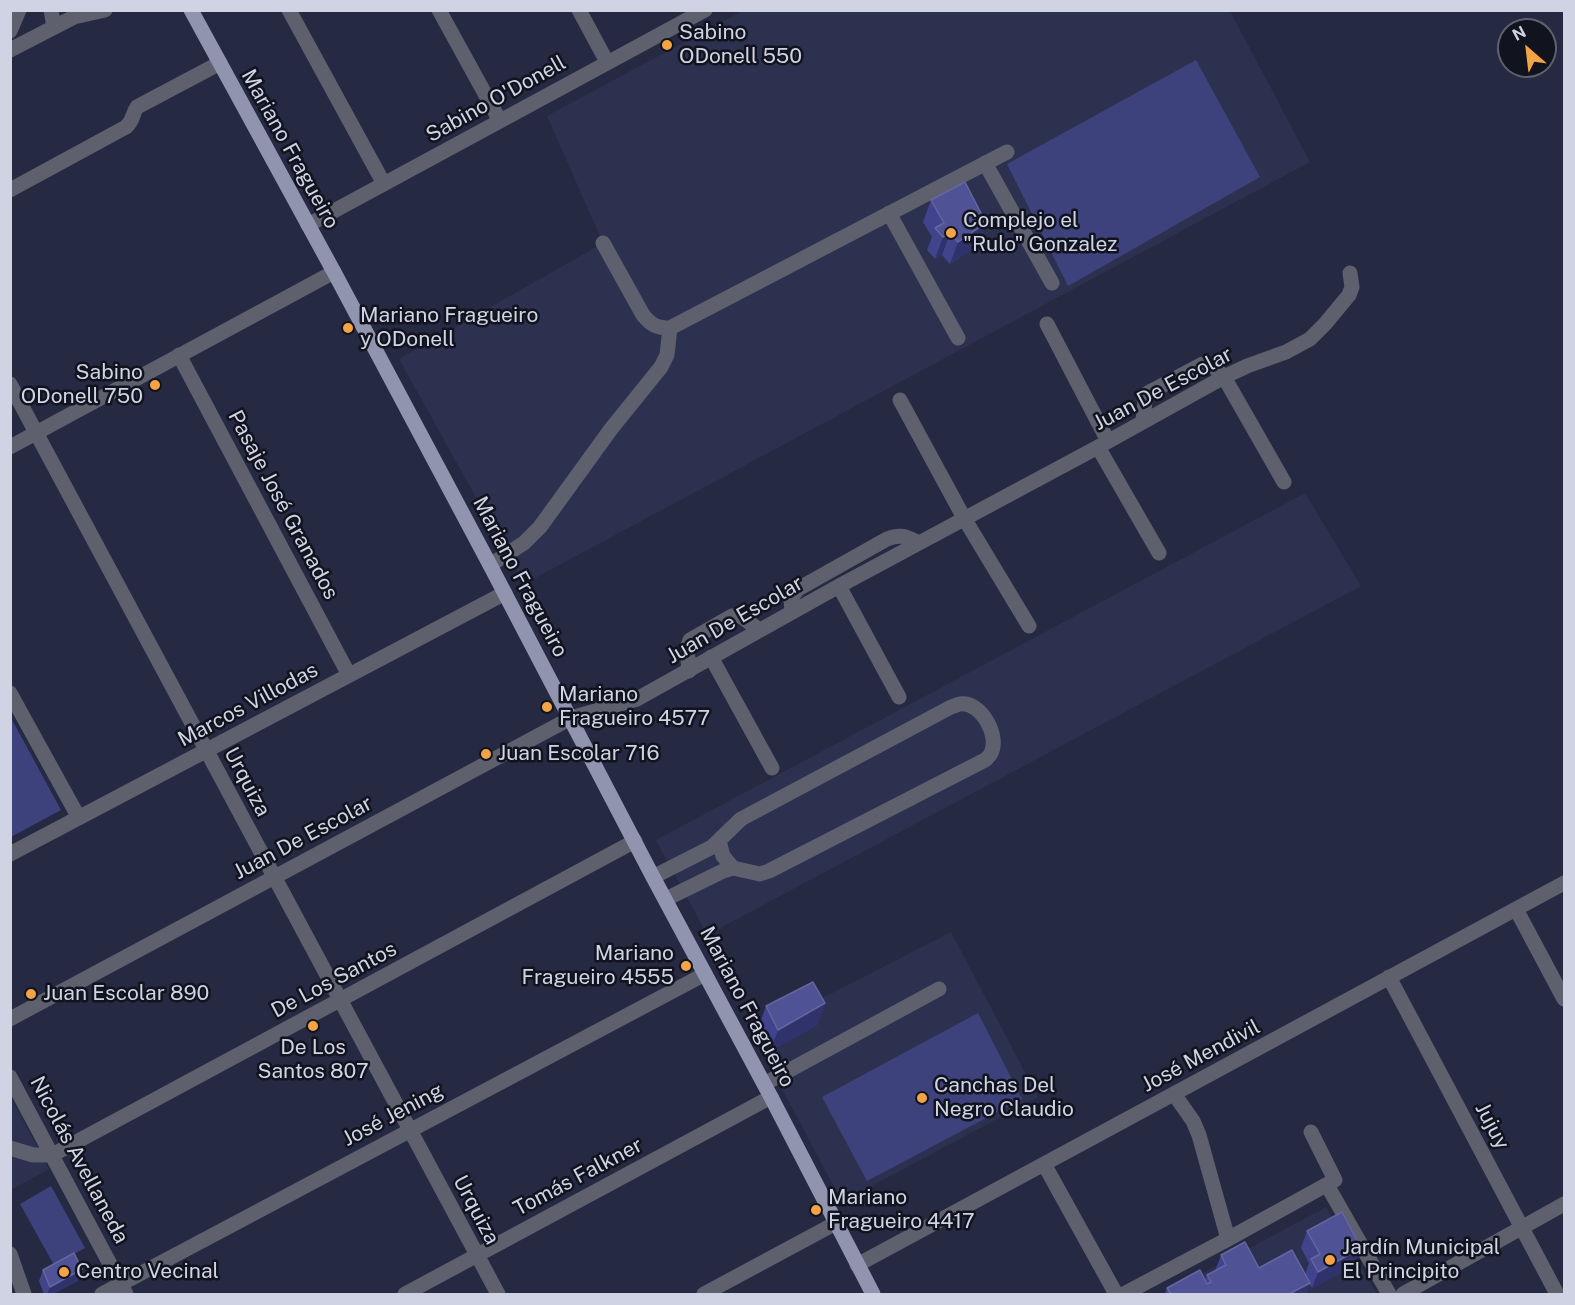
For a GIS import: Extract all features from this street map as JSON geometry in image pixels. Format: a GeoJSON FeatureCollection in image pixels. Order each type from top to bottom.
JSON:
{"type":"FeatureCollection","features":[{"type":"Feature","properties":{"kind":"main road","name":"Mariano Fragueiro"},"geometry":{"type":"LineString","coordinates":[[191,10],[505,593],[873,1294]]}},
{"type":"Feature","properties":{"kind":"street"},"geometry":{"type":"LineString","coordinates":[[10,31],[19,10]]}},
{"type":"Feature","properties":{"kind":"street"},"geometry":{"type":"LineString","coordinates":[[51,10],[54,27]]}},
{"type":"Feature","properties":{"kind":"street"},"geometry":{"type":"LineString","coordinates":[[10,50],[74,17],[105,10]]}},
{"type":"Feature","properties":{"kind":"street"},"geometry":{"type":"LineString","coordinates":[[289,10],[384,184]]}},
{"type":"Feature","properties":{"kind":"street"},"geometry":{"type":"LineString","coordinates":[[439,10],[500,121]]}},
{"type":"Feature","properties":{"kind":"street"},"geometry":{"type":"LineString","coordinates":[[579,10],[607,62]]}},
{"type":"Feature","properties":{"kind":"street","name":"Sabino O'Donell"},"geometry":{"type":"LineString","coordinates":[[308,225],[705,10]]}},
{"type":"Feature","properties":{"kind":"street"},"geometry":{"type":"LineString","coordinates":[[10,190],[126,127],[132,122],[137,107],[220,63]]}},
{"type":"Feature","properties":{"kind":"street"},"geometry":{"type":"LineString","coordinates":[[603,243],[642,315],[650,324],[660,328],[670,328],[1007,152]]}},
{"type":"Feature","properties":{"kind":"street"},"geometry":{"type":"LineString","coordinates":[[985,163],[1052,283]]}},
{"type":"Feature","properties":{"kind":"street"},"geometry":{"type":"LineString","coordinates":[[889,213],[958,338]]}},
{"type":"Feature","properties":{"kind":"street"},"geometry":{"type":"LineString","coordinates":[[10,447],[334,272]]}},
{"type":"Feature","properties":{"kind":"street","name":"Juan De Escolar"},"geometry":{"type":"LineString","coordinates":[[10,1019],[571,718],[637,699],[839,586],[1224,377],[1286,352],[1310,339],[1349,295],[1352,287],[1350,273]]}},
{"type":"Feature","properties":{"kind":"street"},"geometry":{"type":"LineString","coordinates":[[1047,324],[1103,444],[1159,553]]}},
{"type":"Feature","properties":{"kind":"street"},"geometry":{"type":"LineString","coordinates":[[490,565],[524,543],[540,527],[610,429],[661,367],[667,355],[670,328]]}},
{"type":"Feature","properties":{"kind":"street","name":"Pasaje José Granados"},"geometry":{"type":"LineString","coordinates":[[179,356],[349,675]]}},
{"type":"Feature","properties":{"kind":"street"},"geometry":{"type":"LineString","coordinates":[[1143,421],[1148,393],[1203,364],[1213,366],[1224,377],[1284,482]]}},
{"type":"Feature","properties":{"kind":"street","name":"Urquiza"},"geometry":{"type":"LineString","coordinates":[[10,384],[498,1294]]}},
{"type":"Feature","properties":{"kind":"street"},"geometry":{"type":"LineString","coordinates":[[900,400],[964,518],[1029,626]]}},
{"type":"Feature","properties":{"kind":"street"},"geometry":{"type":"LineString","coordinates":[[792,612],[791,598],[798,589],[886,539],[898,535],[918,543]]}},
{"type":"Feature","properties":{"kind":"street"},"geometry":{"type":"LineString","coordinates":[[839,586],[899,697]]}},
{"type":"Feature","properties":{"kind":"street","name":"Marcos Villodas"},"geometry":{"type":"LineString","coordinates":[[10,854],[505,593]]}},
{"type":"Feature","properties":{"kind":"street"},"geometry":{"type":"LineString","coordinates":[[689,671],[687,648],[690,640],[698,635],[732,616],[741,616],[759,630]]}},
{"type":"Feature","properties":{"kind":"street"},"geometry":{"type":"LineString","coordinates":[[711,657],[772,768]]}},
{"type":"Feature","properties":{"kind":"street"},"geometry":{"type":"LineString","coordinates":[[10,693],[79,818]]}},
{"type":"Feature","properties":{"kind":"street"},"geometry":{"type":"LineString","coordinates":[[653,877],[711,847],[741,819],[951,707],[968,704],[977,709],[986,719],[992,732],[993,746],[991,754],[985,760],[768,871],[760,874],[733,868],[666,899]]}},
{"type":"Feature","properties":{"kind":"street","name":"De Los Santos"},"geometry":{"type":"LineString","coordinates":[[52,1155],[635,841]]}},
{"type":"Feature","properties":{"kind":"street"},"geometry":{"type":"LineString","coordinates":[[719,841],[723,856],[733,868]]}},
{"type":"Feature","properties":{"kind":"street","name":"José Mendivil"},"geometry":{"type":"LineString","coordinates":[[857,1265],[1564,883]]}},
{"type":"Feature","properties":{"kind":"street"},"geometry":{"type":"LineString","coordinates":[[1516,909],[1564,999]]}},
{"type":"Feature","properties":{"kind":"street","name":"José Jening"},"geometry":{"type":"LineString","coordinates":[[102,1294],[124,1289],[410,1130],[705,974]]}},
{"type":"Feature","properties":{"kind":"street","name":"Jujuy"},"geometry":{"type":"LineString","coordinates":[[1389,977],[1557,1294]]}},
{"type":"Feature","properties":{"kind":"street","name":"Tomás Falkner"},"geometry":{"type":"LineString","coordinates":[[405,1294],[477,1256],[768,1091],[939,989]]}},
{"type":"Feature","properties":{"kind":"street","name":"Nicolás Avellaneda"},"geometry":{"type":"LineString","coordinates":[[10,1077],[124,1289]]}},
{"type":"Feature","properties":{"kind":"street"},"geometry":{"type":"LineString","coordinates":[[1174,1094],[1193,1121],[1199,1135],[1228,1239]]}},
{"type":"Feature","properties":{"kind":"street"},"geometry":{"type":"LineString","coordinates":[[1124,1294],[1335,1180],[1311,1132]]}},
{"type":"Feature","properties":{"kind":"street"},"geometry":{"type":"LineString","coordinates":[[10,1148],[33,1155],[52,1155]]}},
{"type":"Feature","properties":{"kind":"street"},"geometry":{"type":"LineString","coordinates":[[1044,1164],[1116,1294]]}},
{"type":"Feature","properties":{"kind":"street"},"geometry":{"type":"LineString","coordinates":[[1327,1185],[1389,1294]]}},
{"type":"Feature","properties":{"kind":"street"},"geometry":{"type":"LineString","coordinates":[[1403,1294],[1564,1204]]}},
{"type":"Feature","properties":{"kind":"street"},"geometry":{"type":"LineString","coordinates":[[704,1294],[836,1223]]}},
{"type":"Feature","properties":{"kind":"street"},"geometry":{"type":"LineString","coordinates":[[10,1254],[24,1294]]}},
{"type":"Feature","properties":{"kind":"shaded area","name":"Complejo el \"Rulo\" Gonzalez"},"geometry":{"type":"Polygon","coordinates":[[[742,11],[1230,11],[1310,162],[524,584],[399,359],[603,243],[547,116],[742,11]]]}},
{"type":"Feature","properties":{"kind":"shaded area"},"geometry":{"type":"Polygon","coordinates":[[[1196,60],[1260,177],[1068,286],[1007,164],[1196,60]]]}},
{"type":"Feature","properties":{"kind":"shaded area"},"geometry":{"type":"Polygon","coordinates":[[[1305,493],[1361,586],[707,935],[656,840],[1305,493]]]}},
{"type":"Feature","properties":{"kind":"shaded area"},"geometry":{"type":"Polygon","coordinates":[[[10,716],[61,810],[11,837],[10,837],[10,716]]]}},
{"type":"Feature","properties":{"kind":"shaded area","name":"Canchas Del Negro Claudio"},"geometry":{"type":"Polygon","coordinates":[[[951,932],[1038,1097],[842,1202],[753,1034],[951,932]]]}},
{"type":"Feature","properties":{"kind":"shaded area","name":"Canchas Del Negro Claudio"},"geometry":{"type":"Polygon","coordinates":[[[978,1013],[1022,1099],[867,1181],[822,1097],[978,1013]]]}},
{"type":"Feature","properties":{"kind":"shaded area"},"geometry":{"type":"Polygon","coordinates":[[[10,1096],[49,1169],[11,1190],[10,1190],[10,1096]]]}},
{"type":"Feature","properties":{"kind":"shaded area"},"geometry":{"type":"Polygon","coordinates":[[[51,1186],[85,1248],[54,1265],[20,1204],[51,1186]]]}},
{"type":"Feature","properties":{"kind":"shaded area"},"geometry":{"type":"Polygon","coordinates":[[[1326,1207],[1377,1294],[1164,1294],[1326,1207]]]}},
{"type":"Feature","properties":{"kind":"building"},"geometry":{"type":"Polygon","coordinates":[[[965,182],[986,223],[958,242],[950,233],[943,237],[935,228],[944,223],[931,200],[965,182]]]}},
{"type":"Feature","properties":{"kind":"building"},"geometry":{"type":"Polygon","coordinates":[[[813,982],[825,1003],[778,1030],[766,1006],[813,982]]]}},
{"type":"Feature","properties":{"kind":"building"},"geometry":{"type":"Polygon","coordinates":[[[1342,1212],[1361,1248],[1318,1272],[1311,1259],[1320,1254],[1307,1231],[1342,1212]]]}},
{"type":"Feature","properties":{"kind":"building"},"geometry":{"type":"Polygon","coordinates":[[[1245,1242],[1259,1268],[1292,1250],[1310,1283],[1289,1294],[1171,1294],[1167,1288],[1200,1270],[1207,1284],[1211,1282],[1207,1275],[1226,1265],[1221,1255],[1245,1242]]]}},
{"type":"Feature","properties":{"kind":"building"},"geometry":{"type":"Polygon","coordinates":[[[74,1253],[82,1269],[50,1287],[43,1270],[74,1253]]]}},
{"type":"Feature","properties":{"kind":"place","name":"Sabino ODonell 550"},"geometry":{"type":"Point","coordinates":[667,45]}},
{"type":"Feature","properties":{"kind":"place","name":"Complejo el \"Rulo\" Gonzalez"},"geometry":{"type":"Point","coordinates":[951,233]}},
{"type":"Feature","properties":{"kind":"place","name":"Mariano Fragueiro y ODonell"},"geometry":{"type":"Point","coordinates":[348,328]}},
{"type":"Feature","properties":{"kind":"place","name":"Sabino ODonell 750"},"geometry":{"type":"Point","coordinates":[155,385]}},
{"type":"Feature","properties":{"kind":"place","name":"Mariano Fragueiro 4577"},"geometry":{"type":"Point","coordinates":[547,707]}},
{"type":"Feature","properties":{"kind":"place","name":"Juan Escolar 716"},"geometry":{"type":"Point","coordinates":[486,754]}},
{"type":"Feature","properties":{"kind":"place","name":"Mariano Fragueiro 4555"},"geometry":{"type":"Point","coordinates":[686,966]}},
{"type":"Feature","properties":{"kind":"place","name":"Juan Escolar 890"},"geometry":{"type":"Point","coordinates":[31,994]}},
{"type":"Feature","properties":{"kind":"place","name":"De Los Santos 807"},"geometry":{"type":"Point","coordinates":[313,1026]}},
{"type":"Feature","properties":{"kind":"place","name":"Canchas Del Negro Claudio"},"geometry":{"type":"Point","coordinates":[922,1098]}},
{"type":"Feature","properties":{"kind":"place","name":"Mariano Fragueiro 4417"},"geometry":{"type":"Point","coordinates":[816,1210]}},
{"type":"Feature","properties":{"kind":"place","name":"Jardín Municipal El Principito"},"geometry":{"type":"Point","coordinates":[1330,1260]}},
{"type":"Feature","properties":{"kind":"place","name":"Centro Vecinal"},"geometry":{"type":"Point","coordinates":[64,1272]}}]}
